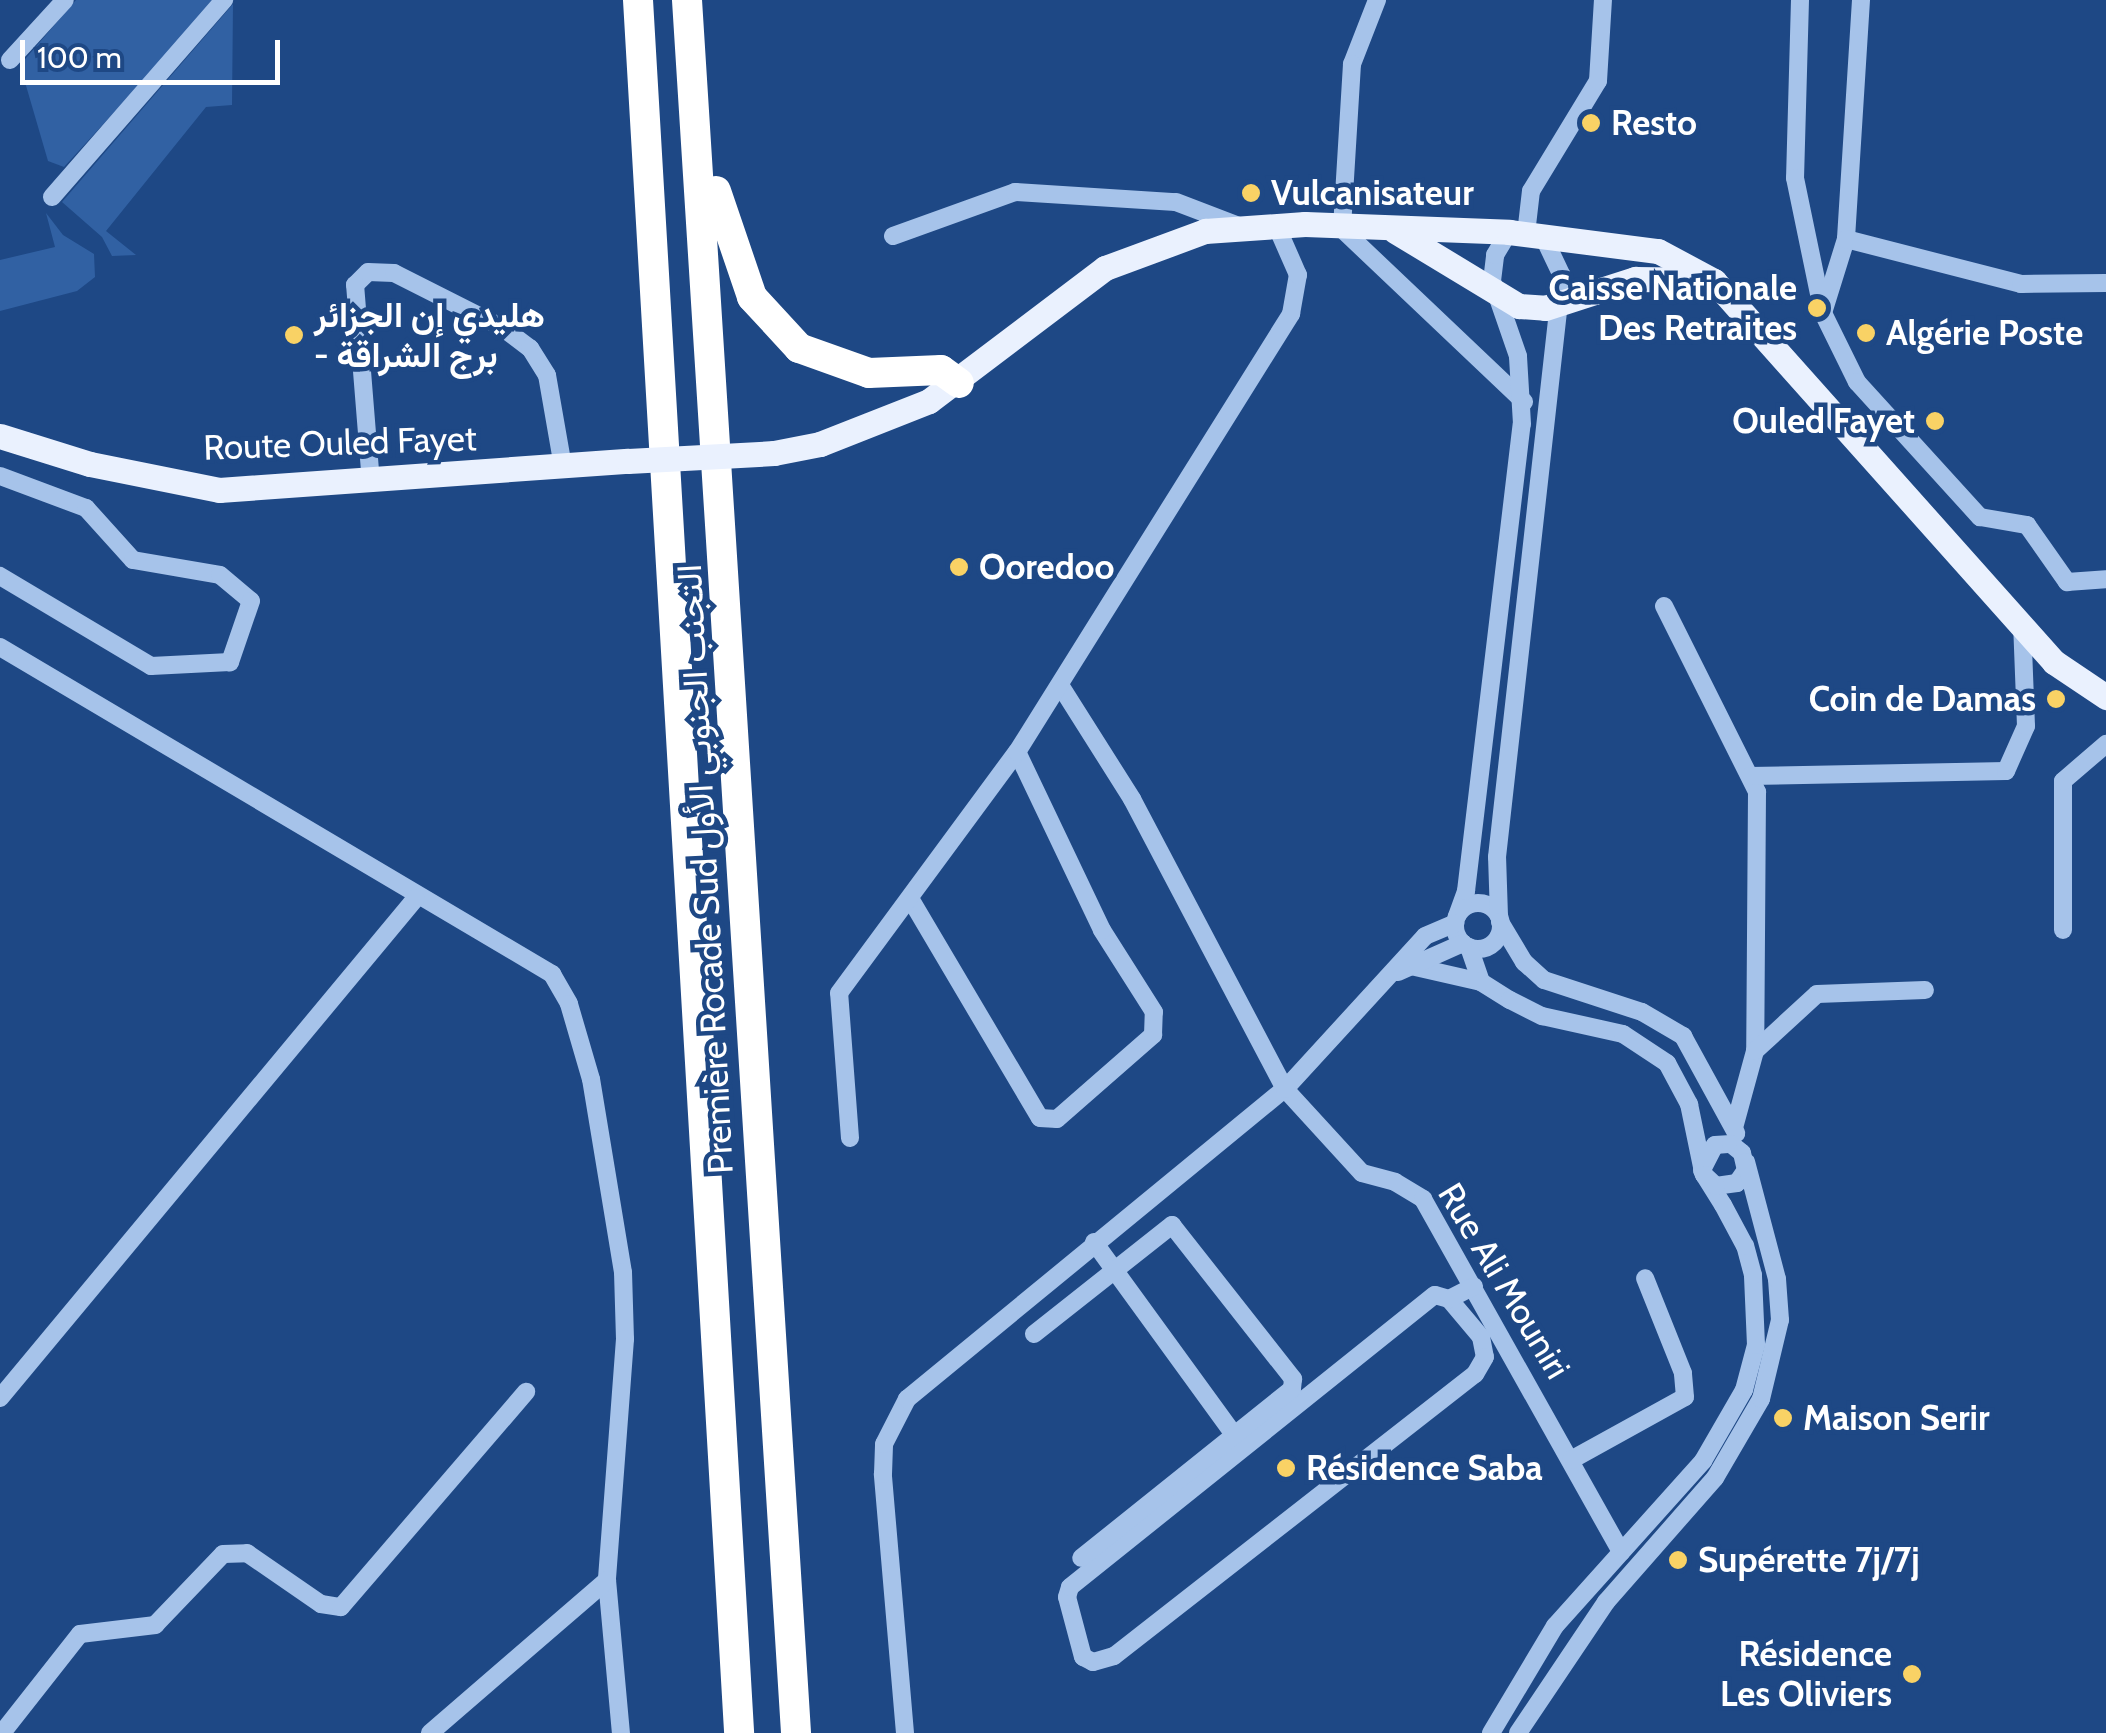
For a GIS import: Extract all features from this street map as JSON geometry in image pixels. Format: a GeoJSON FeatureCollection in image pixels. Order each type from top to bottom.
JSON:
{"type":"FeatureCollection","features":[{"type":"Feature","properties":{"kind":"highway","name":"Première Rocade Sud التجنب الجنوبي الأول"},"geometry":{"type":"LineString","coordinates":[[638,0],[739,1733]]}},
{"type":"Feature","properties":{"kind":"highway","name":"Première Rocade Sud التجنب الجنوبي الأول"},"geometry":{"type":"LineString","coordinates":[[688,0],[796,1733]]}},
{"type":"Feature","properties":{"kind":"highway"},"geometry":{"type":"LineString","coordinates":[[698,123],[739,271],[771,324],[799,348],[836,364],[869,373],[945,370],[960,383]]}},
{"type":"Feature","properties":{"kind":"main road","name":"Route Ouled Fayet"},"geometry":{"type":"LineString","coordinates":[[0,436],[90,464],[219,490],[372,483],[774,452],[863,430],[960,383],[1105,268],[1168,240],[1240,226],[1526,234],[1658,252],[1714,281]]}},
{"type":"Feature","properties":{"kind":"main road"},"geometry":{"type":"LineString","coordinates":[[1392,230],[1519,306],[1558,304],[1635,279],[1714,281],[2054,662],[2104,697]]}},
{"type":"Feature","properties":{"kind":"street"},"geometry":{"type":"LineString","coordinates":[[10,60],[65,0]]}},
{"type":"Feature","properties":{"kind":"street"},"geometry":{"type":"LineString","coordinates":[[52,197],[224,0]]}},
{"type":"Feature","properties":{"kind":"street"},"geometry":{"type":"LineString","coordinates":[[1377,0],[1352,64],[1342,229],[1524,402]]}},
{"type":"Feature","properties":{"kind":"street"},"geometry":{"type":"LineString","coordinates":[[1481,982],[1456,920],[1466,891],[1524,402],[1518,356],[1495,294],[1492,268],[1526,234],[1531,190],[1598,82],[1603,0]]}},
{"type":"Feature","properties":{"kind":"street"},"geometry":{"type":"LineString","coordinates":[[1800,0],[1796,178],[1824,313],[1857,382],[1980,518],[2028,525],[2066,582],[2106,579]]}},
{"type":"Feature","properties":{"kind":"street"},"geometry":{"type":"LineString","coordinates":[[1824,313],[1846,240],[1861,0]]}},
{"type":"Feature","properties":{"kind":"street"},"geometry":{"type":"LineString","coordinates":[[892,236],[1016,192],[1176,202],[1240,226]]}},
{"type":"Feature","properties":{"kind":"street"},"geometry":{"type":"LineString","coordinates":[[850,1138],[839,993],[912,900],[1017,752],[1291,314],[1298,276],[1276,225]]}},
{"type":"Feature","properties":{"kind":"street"},"geometry":{"type":"LineString","coordinates":[[1402,970],[1466,945],[1495,941],[1499,919],[1499,839],[1558,304],[1559,261],[1526,234]]}},
{"type":"Feature","properties":{"kind":"street"},"geometry":{"type":"LineString","coordinates":[[1846,240],[2021,284],[2106,283]]}},
{"type":"Feature","properties":{"kind":"street"},"geometry":{"type":"LineString","coordinates":[[372,483],[355,285],[368,272],[394,273],[503,328],[530,348],[548,375],[563,467]]}},
{"type":"Feature","properties":{"kind":"street"},"geometry":{"type":"LineString","coordinates":[[0,476],[86,508],[133,560],[220,575],[251,601],[230,662],[151,666],[0,576]]}},
{"type":"Feature","properties":{"kind":"street"},"geometry":{"type":"LineString","coordinates":[[1664,606],[1757,792],[1755,1050],[1734,1128]]}},
{"type":"Feature","properties":{"kind":"street"},"geometry":{"type":"LineString","coordinates":[[1750,776],[2006,772],[2026,726],[2022,624]]}},
{"type":"Feature","properties":{"kind":"street"},"geometry":{"type":"LineString","coordinates":[[0,672],[7,651],[416,898],[552,974],[580,1036],[622,1272],[624,1339],[607,1580],[621,1733]]}},
{"type":"Feature","properties":{"kind":"street","name":"Rue Ali Mouniri"},"geometry":{"type":"LineString","coordinates":[[1060,685],[1132,800],[1285,1089],[1362,1173],[1396,1182],[1423,1199],[1620,1552]]}},
{"type":"Feature","properties":{"kind":"street"},"geometry":{"type":"LineString","coordinates":[[2063,930],[2064,782],[2106,744]]}},
{"type":"Feature","properties":{"kind":"street"},"geometry":{"type":"LineString","coordinates":[[912,900],[1040,1118],[1057,1118],[1154,1035],[1154,1012],[1102,930],[1017,752]]}},
{"type":"Feature","properties":{"kind":"street"},"geometry":{"type":"LineString","coordinates":[[0,1398],[416,898]]}},
{"type":"Feature","properties":{"kind":"street"},"geometry":{"type":"LineString","coordinates":[[905,1733],[883,1474],[893,1420],[926,1380],[1285,1089],[1402,970],[1425,936],[1482,903],[1499,919],[1524,962],[1544,980],[1642,1012],[1683,1036],[1734,1128],[1777,1279],[1780,1320],[1761,1399],[1715,1478],[1606,1602],[1518,1733]]}},
{"type":"Feature","properties":{"kind":"street"},"geometry":{"type":"LineString","coordinates":[[1402,970],[1481,982],[1542,1016],[1623,1034],[1657,1054],[1689,1104],[1703,1172],[1744,1246],[1758,1307],[1756,1345],[1730,1422],[1555,1626],[1491,1733]]}},
{"type":"Feature","properties":{"kind":"street"},"geometry":{"type":"LineString","coordinates":[[1755,1050],[1817,994],[1925,990]]}},
{"type":"Feature","properties":{"kind":"street"},"geometry":{"type":"LineString","coordinates":[[1703,1172],[1715,1145],[1744,1158]]}},
{"type":"Feature","properties":{"kind":"street"},"geometry":{"type":"LineString","coordinates":[[1703,1172],[1716,1186],[1731,1186],[1743,1177],[1744,1158]]}},
{"type":"Feature","properties":{"kind":"street"},"geometry":{"type":"LineString","coordinates":[[1034,1334],[1161,1230],[1177,1226],[1291,1374],[1292,1388],[1081,1558]]}},
{"type":"Feature","properties":{"kind":"street"},"geometry":{"type":"LineString","coordinates":[[1094,1242],[1234,1435]]}},
{"type":"Feature","properties":{"kind":"street"},"geometry":{"type":"LineString","coordinates":[[1571,1460],[1685,1398],[1683,1373],[1645,1278]]}},
{"type":"Feature","properties":{"kind":"street"},"geometry":{"type":"LineString","coordinates":[[1449,1299],[1482,1337],[1485,1357],[1475,1374],[1114,1656],[1093,1662],[1083,1656],[1066,1598],[1070,1587],[1435,1295],[1449,1299],[1474,1286]]}},
{"type":"Feature","properties":{"kind":"street"},"geometry":{"type":"LineString","coordinates":[[2,1733],[80,1634],[155,1626],[223,1554],[247,1553],[321,1604],[341,1607],[526,1392]]}},
{"type":"Feature","properties":{"kind":"street"},"geometry":{"type":"LineString","coordinates":[[430,1733],[607,1580]]}},
{"type":"Feature","properties":{"kind":"shaded area"},"geometry":{"type":"Polygon","coordinates":[[[76,0],[217,0],[64,167],[48,161],[20,65],[76,0]]]}},
{"type":"Feature","properties":{"kind":"shaded area"},"geometry":{"type":"Polygon","coordinates":[[[233,4],[232,105],[206,107],[106,231],[136,255],[112,256],[102,237],[62,202],[233,4]]]}},
{"type":"Feature","properties":{"kind":"shaded area"},"geometry":{"type":"Polygon","coordinates":[[[46,213],[63,235],[94,254],[95,277],[77,291],[0,311],[0,260],[55,247],[46,213]]]}},
{"type":"Feature","properties":{"kind":"place","name":"Resto"},"geometry":{"type":"Point","coordinates":[1591,123]}},
{"type":"Feature","properties":{"kind":"place","name":"Vulcanisateur"},"geometry":{"type":"Point","coordinates":[1251,193]}},
{"type":"Feature","properties":{"kind":"place","name":"Caisse Nationale Des Retraites"},"geometry":{"type":"Point","coordinates":[1817,308]}},
{"type":"Feature","properties":{"kind":"place","name":"Algérie Poste"},"geometry":{"type":"Point","coordinates":[1866,333]}},
{"type":"Feature","properties":{"kind":"place","name":"هليدي إن الجزائر - برج الشراقة"},"geometry":{"type":"Point","coordinates":[294,335]}},
{"type":"Feature","properties":{"kind":"place","name":"Ouled Fayet"},"geometry":{"type":"Point","coordinates":[1935,421]}},
{"type":"Feature","properties":{"kind":"place","name":"Ooredoo"},"geometry":{"type":"Point","coordinates":[959,567]}},
{"type":"Feature","properties":{"kind":"place","name":"Coin de Damas"},"geometry":{"type":"Point","coordinates":[2056,699]}},
{"type":"Feature","properties":{"kind":"place","name":"Maison Serir"},"geometry":{"type":"Point","coordinates":[1783,1418]}},
{"type":"Feature","properties":{"kind":"place","name":"Résidence Saba"},"geometry":{"type":"Point","coordinates":[1286,1468]}},
{"type":"Feature","properties":{"kind":"place","name":"Supérette 7j/7j"},"geometry":{"type":"Point","coordinates":[1678,1560]}},
{"type":"Feature","properties":{"kind":"place","name":"Résidence Les Oliviers"},"geometry":{"type":"Point","coordinates":[1912,1674]}}]}
